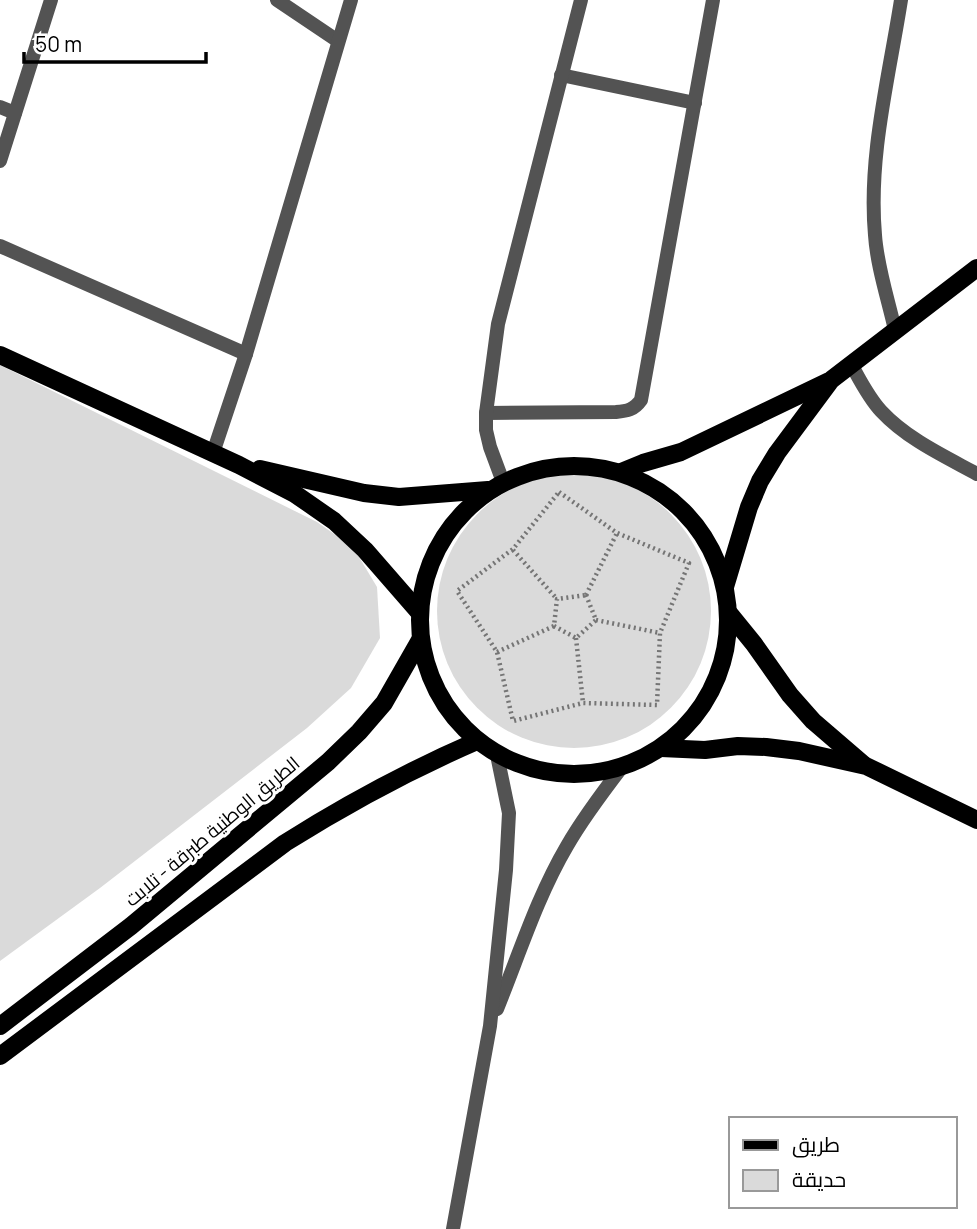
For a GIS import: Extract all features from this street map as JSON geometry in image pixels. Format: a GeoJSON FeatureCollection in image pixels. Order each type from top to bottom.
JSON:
{"type":"FeatureCollection","features":[{"type":"Feature","properties":{"kind":"main road"},"geometry":{"type":"LineString","coordinates":[[621,472],[681,452],[831,380],[977,268]]}},
{"type":"Feature","properties":{"kind":"main road"},"geometry":{"type":"LineString","coordinates":[[0,355],[239,465],[295,494],[334,521],[365,550],[419,612]]}},
{"type":"Feature","properties":{"kind":"main road"},"geometry":{"type":"LineString","coordinates":[[725,587],[749,507],[760,481],[777,453],[831,380]]}},
{"type":"Feature","properties":{"kind":"main road"},"geometry":{"type":"LineString","coordinates":[[239,465],[364,493],[399,497],[496,486],[561,465],[621,472],[657,490],[688,516],[711,549],[725,587],[728,612],[725,651],[713,689],[691,722],[662,748],[622,768],[580,775],[538,770],[498,755],[477,741],[450,712],[430,678],[420,639],[419,612],[425,576],[439,543],[461,514],[496,486]]}},
{"type":"Feature","properties":{"kind":"main road"},"geometry":{"type":"LineString","coordinates":[[728,612],[790,695],[813,721],[866,766]]}},
{"type":"Feature","properties":{"kind":"main road","name":"الطريق الوطنية طبرقة - تلابت"},"geometry":{"type":"LineString","coordinates":[[0,1026],[131,926],[328,762],[384,704],[420,639]]}},
{"type":"Feature","properties":{"kind":"main road"},"geometry":{"type":"LineString","coordinates":[[0,1056],[285,843],[333,813],[414,769],[477,741]]}},
{"type":"Feature","properties":{"kind":"main road"},"geometry":{"type":"LineString","coordinates":[[662,748],[705,750],[738,746],[766,747],[799,751],[866,766],[977,820]]}},
{"type":"Feature","properties":{"kind":"street"},"geometry":{"type":"LineString","coordinates":[[0,161],[51,0]]}},
{"type":"Feature","properties":{"kind":"street"},"geometry":{"type":"LineString","coordinates":[[277,0],[338,41]]}},
{"type":"Feature","properties":{"kind":"street"},"geometry":{"type":"LineString","coordinates":[[213,453],[246,354],[351,0]]}},
{"type":"Feature","properties":{"kind":"street"},"geometry":{"type":"LineString","coordinates":[[496,486],[486,413],[498,324],[581,0]]}},
{"type":"Feature","properties":{"kind":"street"},"geometry":{"type":"LineString","coordinates":[[486,413],[629,411],[641,400],[713,0]]}},
{"type":"Feature","properties":{"kind":"street"},"geometry":{"type":"LineString","coordinates":[[895,330],[875,237],[874,196],[876,158],[901,0]]}},
{"type":"Feature","properties":{"kind":"street"},"geometry":{"type":"LineString","coordinates":[[561,75],[695,103]]}},
{"type":"Feature","properties":{"kind":"street"},"geometry":{"type":"LineString","coordinates":[[0,107],[15,113]]}},
{"type":"Feature","properties":{"kind":"street"},"geometry":{"type":"LineString","coordinates":[[0,246],[246,354]]}},
{"type":"Feature","properties":{"kind":"street"},"geometry":{"type":"LineString","coordinates":[[851,364],[881,411],[910,436],[977,474]]}},
{"type":"Feature","properties":{"kind":"street"},"geometry":{"type":"LineString","coordinates":[[453,1229],[490,1027],[506,870],[509,813],[498,755]]}},
{"type":"Feature","properties":{"kind":"street"},"geometry":{"type":"LineString","coordinates":[[490,1027],[555,868],[592,806],[622,768]]}},
{"type":"Feature","properties":{"kind":"path"},"geometry":{"type":"LineString","coordinates":[[559,492],[617,533],[688,564],[660,633],[657,705],[583,703],[513,721],[497,652],[457,591],[513,550],[559,492]]}},
{"type":"Feature","properties":{"kind":"path"},"geometry":{"type":"LineString","coordinates":[[596,621],[586,595],[617,533]]}},
{"type":"Feature","properties":{"kind":"path"},"geometry":{"type":"LineString","coordinates":[[513,550],[557,599],[554,626]]}},
{"type":"Feature","properties":{"kind":"path"},"geometry":{"type":"LineString","coordinates":[[557,599],[586,595]]}},
{"type":"Feature","properties":{"kind":"path"},"geometry":{"type":"LineString","coordinates":[[596,621],[660,633]]}},
{"type":"Feature","properties":{"kind":"path"},"geometry":{"type":"LineString","coordinates":[[576,638],[596,621]]}},
{"type":"Feature","properties":{"kind":"path"},"geometry":{"type":"LineString","coordinates":[[497,652],[554,626]]}},
{"type":"Feature","properties":{"kind":"path"},"geometry":{"type":"LineString","coordinates":[[554,626],[576,638]]}},
{"type":"Feature","properties":{"kind":"path"},"geometry":{"type":"LineString","coordinates":[[576,638],[583,703]]}},
{"type":"Feature","properties":{"kind":"green space"},"geometry":{"type":"Polygon","coordinates":[[[0,365],[317,522],[353,547],[377,587],[380,638],[351,688],[307,728],[100,888],[0,961],[0,365]]]}},
{"type":"Feature","properties":{"kind":"green space"},"geometry":{"type":"Polygon","coordinates":[[[574,474],[601,477],[626,484],[650,497],[671,514],[688,535],[701,559],[708,584],[711,611],[708,638],[701,663],[688,687],[671,708],[650,725],[626,738],[601,745],[574,748],[547,745],[522,738],[498,725],[477,708],[460,687],[447,663],[440,638],[437,611],[440,584],[447,559],[460,535],[477,514],[498,497],[522,484],[547,477],[574,474]]]}}]}
